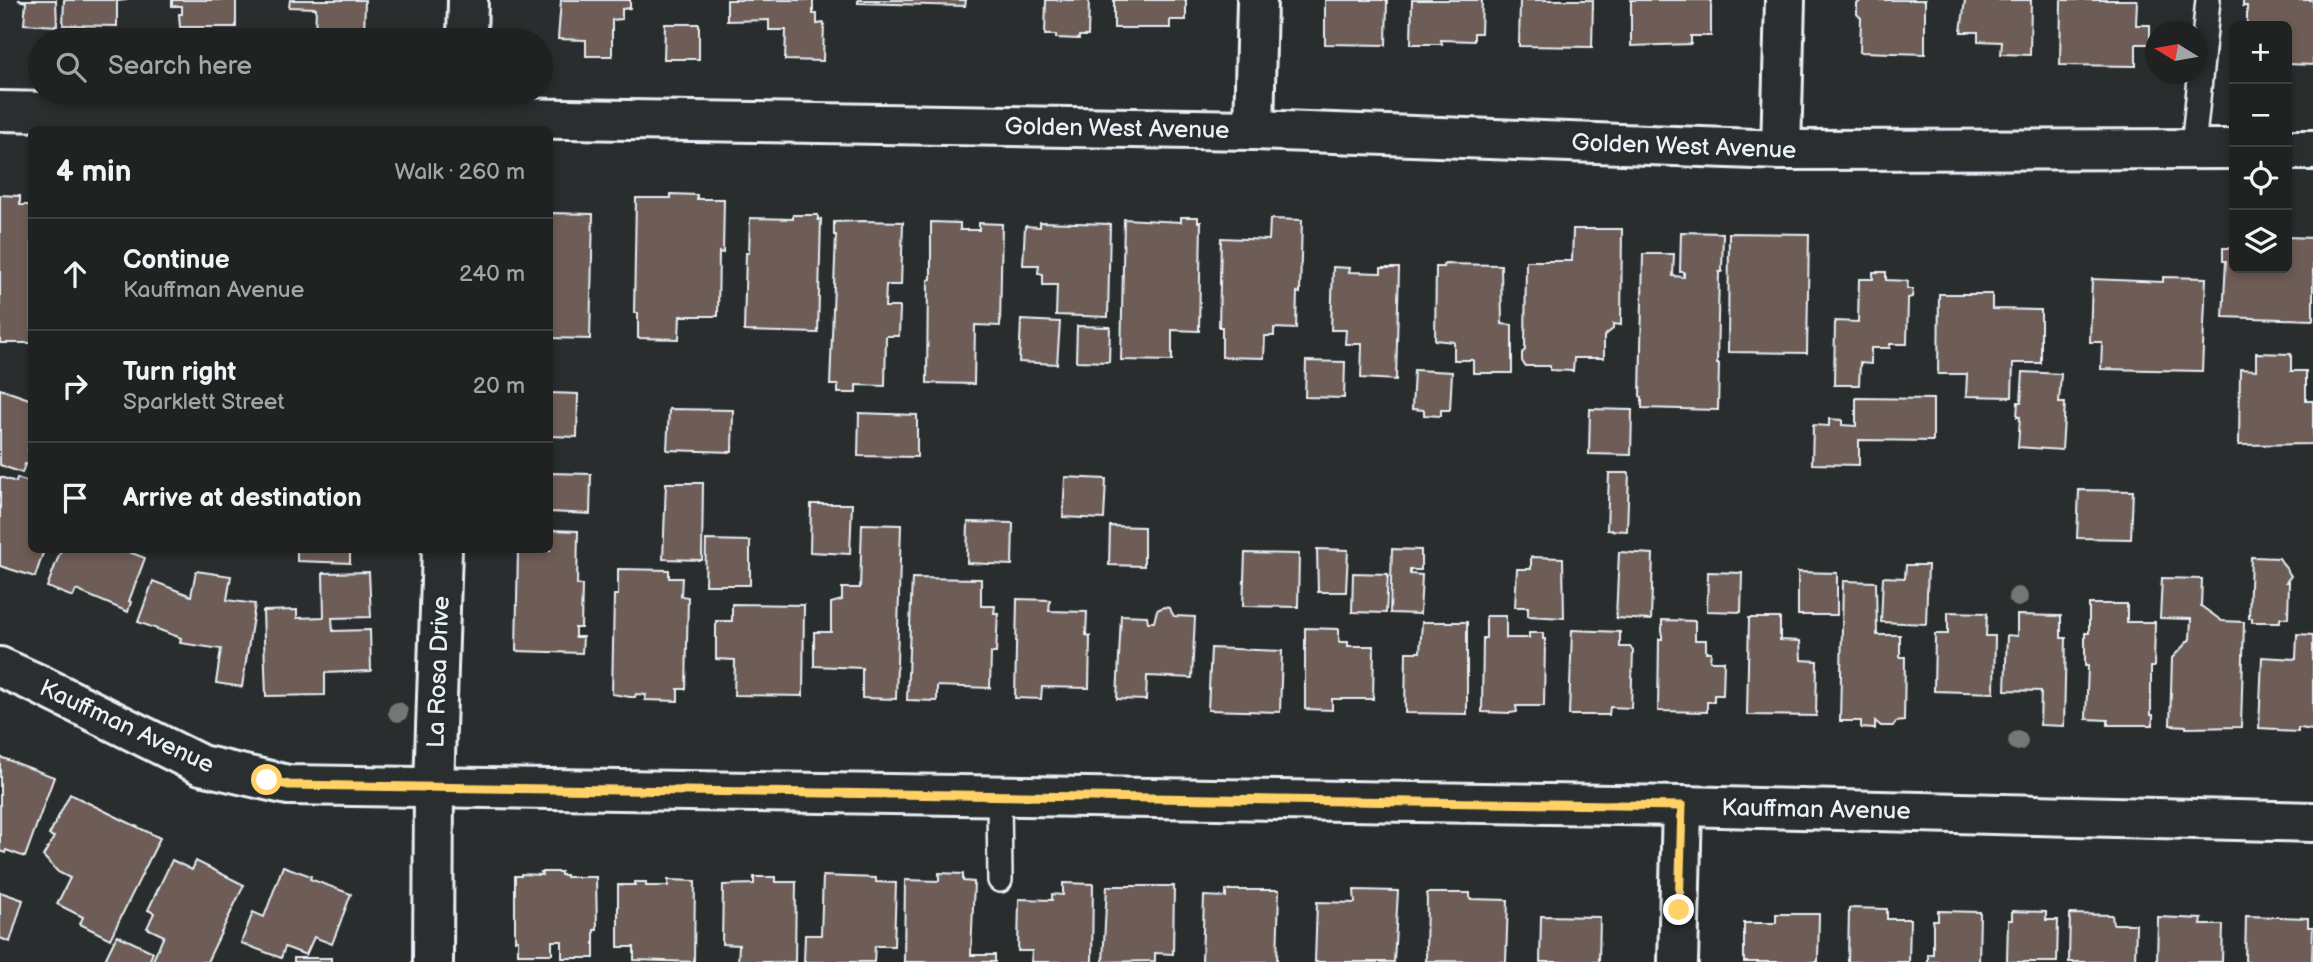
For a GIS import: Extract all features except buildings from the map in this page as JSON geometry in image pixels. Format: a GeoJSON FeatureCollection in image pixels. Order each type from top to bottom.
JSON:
{"type":"FeatureCollection","features":[{"type":"Feature","properties":{"kind":"street"},"geometry":{"type":"LineString","coordinates":[[467,28],[468,0]]}},
{"type":"Feature","properties":{"kind":"street"},"geometry":{"type":"LineString","coordinates":[[1254,130],[1257,0]]}},
{"type":"Feature","properties":{"kind":"street"},"geometry":{"type":"LineString","coordinates":[[1781,150],[1785,0]]}},
{"type":"Feature","properties":{"kind":"street","name":"Golden West Avenue"},"geometry":{"type":"LineString","coordinates":[[0,110],[405,119],[460,113],[1254,130],[1781,150],[2229,149]]}},
{"type":"Feature","properties":{"kind":"street"},"geometry":{"type":"LineString","coordinates":[[2292,150],[2313,150]]}},
{"type":"Feature","properties":{"kind":"street","name":"La Rosa Drive"},"geometry":{"type":"LineString","coordinates":[[433,962],[434,787],[442,553]]}},
{"type":"Feature","properties":{"kind":"street","name":"Kauffman Avenue"},"geometry":{"type":"LineString","coordinates":[[0,667],[201,765],[289,785],[1682,806],[2313,822]]}},
{"type":"Feature","properties":{"kind":"street"},"geometry":{"type":"LineString","coordinates":[[1678,962],[1682,806]]}},
{"type":"Feature","properties":{"kind":"lane"},"geometry":{"type":"LineString","coordinates":[[2193,148],[2208,0]]}},
{"type":"Feature","properties":{"kind":"lane"},"geometry":{"type":"LineString","coordinates":[[999,797],[1000,880]]}},
{"type":"Feature","properties":{"kind":"route"},"geometry":{"type":"LineString","coordinates":[[267,780],[289,785],[1682,806],[1679,910]]}}]}
